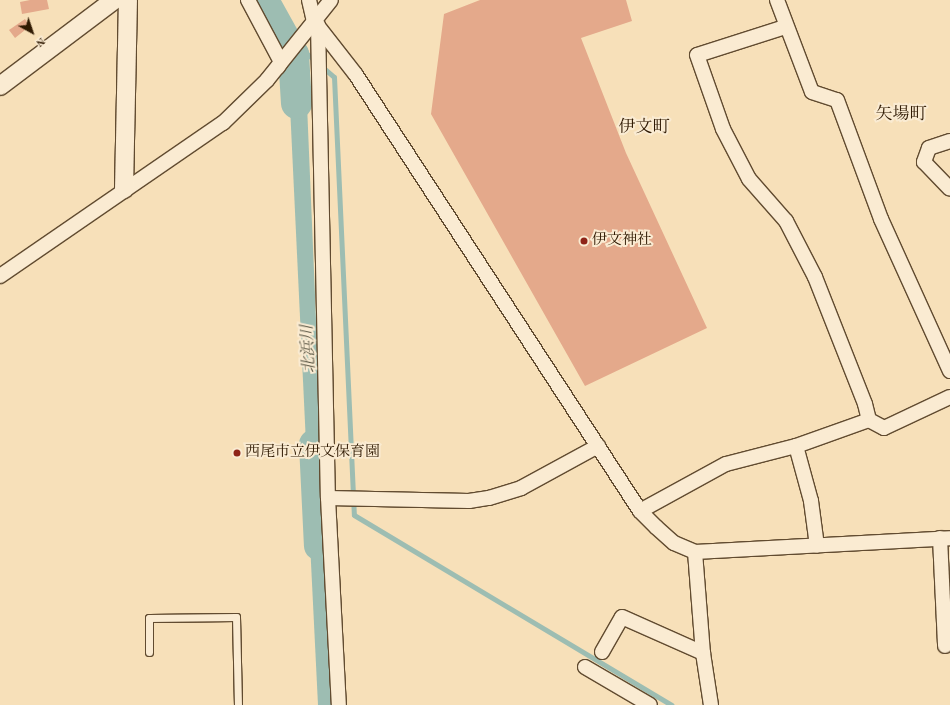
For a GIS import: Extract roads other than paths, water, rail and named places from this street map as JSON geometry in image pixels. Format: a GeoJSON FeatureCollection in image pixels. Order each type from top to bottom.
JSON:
{"type":"FeatureCollection","features":[{"type":"Feature","properties":{"kind":"street"},"geometry":{"type":"LineString","coordinates":[[0,86],[114,0]]}},
{"type":"Feature","properties":{"kind":"street"},"geometry":{"type":"LineString","coordinates":[[124,189],[128,0]]}},
{"type":"Feature","properties":{"kind":"street"},"geometry":{"type":"LineString","coordinates":[[248,0],[279,65]]}},
{"type":"Feature","properties":{"kind":"street"},"geometry":{"type":"LineString","coordinates":[[309,0],[313,26],[328,498],[340,705]]}},
{"type":"Feature","properties":{"kind":"street"},"geometry":{"type":"LineString","coordinates":[[0,276],[124,189],[222,123],[267,80],[313,26],[331,0]]}},
{"type":"Feature","properties":{"kind":"street"},"geometry":{"type":"LineString","coordinates":[[777,0],[785,27],[812,92],[837,100],[881,219],[949,367]]}},
{"type":"Feature","properties":{"kind":"street"},"geometry":{"type":"LineString","coordinates":[[313,26],[356,76],[640,511],[674,543],[695,552],[945,538],[945,646]]}},
{"type":"Feature","properties":{"kind":"street"},"geometry":{"type":"LineString","coordinates":[[785,27],[697,55],[723,129],[749,179],[786,221],[815,277],[866,404],[869,420]]}},
{"type":"Feature","properties":{"kind":"street"},"geometry":{"type":"LineString","coordinates":[[950,141],[929,148],[924,162],[950,189]]}},
{"type":"Feature","properties":{"kind":"street"},"geometry":{"type":"LineString","coordinates":[[640,511],[726,464],[796,446],[869,420],[884,428],[950,397]]}},
{"type":"Feature","properties":{"kind":"street"},"geometry":{"type":"LineString","coordinates":[[328,498],[469,501],[489,498],[520,488],[598,446]]}},
{"type":"Feature","properties":{"kind":"street"},"geometry":{"type":"LineString","coordinates":[[796,446],[811,501],[817,546]]}},
{"type":"Feature","properties":{"kind":"street"},"geometry":{"type":"LineString","coordinates":[[695,552],[703,652],[712,705]]}},
{"type":"Feature","properties":{"kind":"street"},"geometry":{"type":"LineString","coordinates":[[602,652],[622,617],[703,652]]}},
{"type":"Feature","properties":{"kind":"street"},"geometry":{"type":"LineString","coordinates":[[585,667],[650,705]]}},
{"type":"Feature","properties":{"kind":"lane"},"geometry":{"type":"LineString","coordinates":[[149,652],[149,618],[236,617],[238,705]]}},
{"type":"Feature","properties":{"kind":"water"},"geometry":{"type":"Polygon","coordinates":[[[259,0],[276,0],[289,24],[278,36],[259,0]]]}},
{"type":"Feature","properties":{"kind":"water","name":"北浜川"},"geometry":{"type":"Polygon","coordinates":[[[305,57],[323,486],[308,486],[288,64],[305,57]]]}},
{"type":"Feature","properties":{"kind":"water"},"geometry":{"type":"Polygon","coordinates":[[[308,502],[324,503],[333,705],[318,705],[308,502]]]}},
{"type":"Feature","properties":{"kind":"waterway","name":"北浜川"},"geometry":{"type":"LineString","coordinates":[[263,0],[293,54],[296,103]]}},
{"type":"Feature","properties":{"kind":"waterway"},"geometry":{"type":"LineString","coordinates":[[277,28],[334,77],[354,515],[672,705]]}},
{"type":"Feature","properties":{"kind":"waterway","name":"北浜川"},"geometry":{"type":"LineString","coordinates":[[314,444],[319,545]]}},
{"type":"Feature","properties":{"kind":"place","name":"伊文神社"},"geometry":{"type":"Point","coordinates":[584,241]}},
{"type":"Feature","properties":{"kind":"place","name":"西尾市立伊文保育園"},"geometry":{"type":"Point","coordinates":[237,453]}},
{"type":"Feature","properties":{"kind":"district","name":"矢場町"},"geometry":{"type":"Point","coordinates":[901,115]}},
{"type":"Feature","properties":{"kind":"district","name":"伊文町"},"geometry":{"type":"Point","coordinates":[644,128]}}]}
